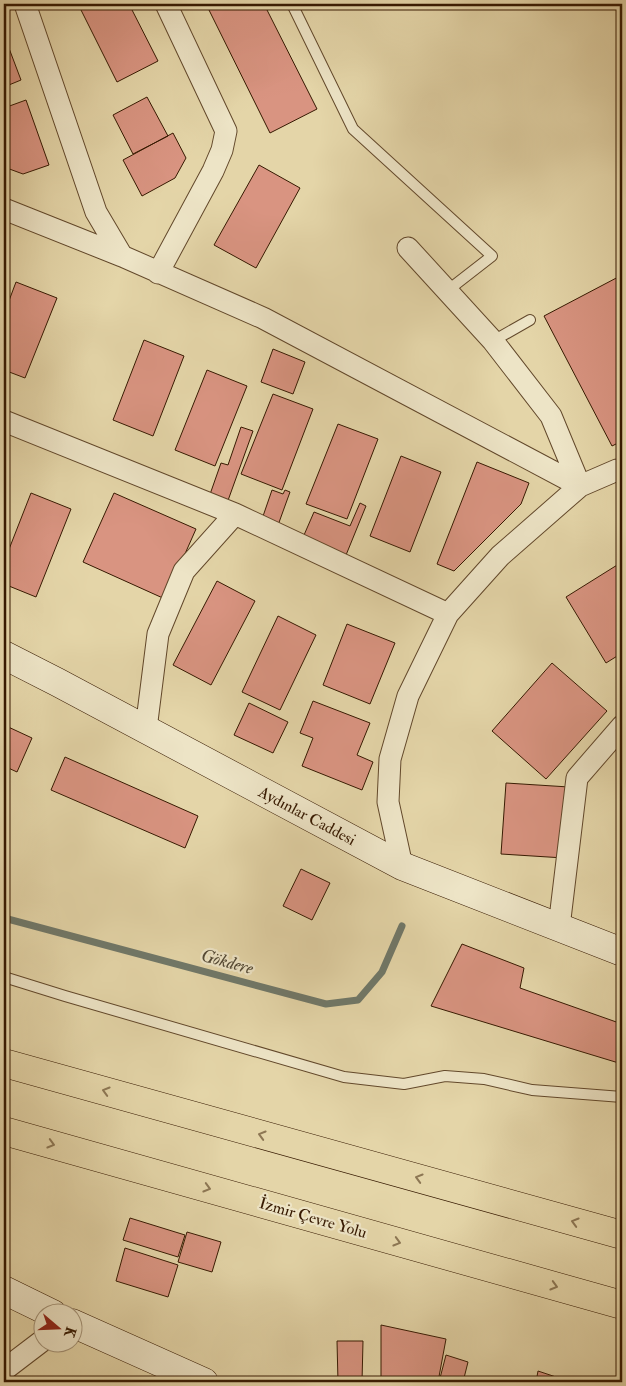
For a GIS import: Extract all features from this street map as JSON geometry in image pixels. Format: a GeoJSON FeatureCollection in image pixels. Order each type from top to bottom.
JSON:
{"type":"FeatureCollection","features":[{"type":"Feature","properties":{"kind":"highway"},"geometry":{"type":"LineString","coordinates":[[4,1063],[622,1235]]}},
{"type":"Feature","properties":{"kind":"highway","name":"İzmir Çevre Yolu"},"geometry":{"type":"LineString","coordinates":[[4,1130],[622,1305]]}},
{"type":"Feature","properties":{"kind":"street"},"geometry":{"type":"LineString","coordinates":[[25,4],[96,212],[122,256]]}},
{"type":"Feature","properties":{"kind":"street"},"geometry":{"type":"LineString","coordinates":[[158,272],[213,171],[222,150],[226,131],[166,4]]}},
{"type":"Feature","properties":{"kind":"street"},"geometry":{"type":"LineString","coordinates":[[4,209],[122,256],[263,318],[580,486]]}},
{"type":"Feature","properties":{"kind":"street"},"geometry":{"type":"LineString","coordinates":[[408,248],[493,341],[551,416],[580,486]]}},
{"type":"Feature","properties":{"kind":"street"},"geometry":{"type":"LineString","coordinates":[[4,421],[235,514],[448,614]]}},
{"type":"Feature","properties":{"kind":"street"},"geometry":{"type":"LineString","coordinates":[[402,866],[388,802],[390,759],[408,696],[448,614],[500,556],[580,486],[617,470],[622,471]]}},
{"type":"Feature","properties":{"kind":"street"},"geometry":{"type":"LineString","coordinates":[[146,729],[158,634],[180,580],[184,571],[235,514]]}},
{"type":"Feature","properties":{"kind":"street","name":"Aydınlar Caddesi"},"geometry":{"type":"LineString","coordinates":[[4,655],[402,866],[622,952]]}},
{"type":"Feature","properties":{"kind":"street"},"geometry":{"type":"LineString","coordinates":[[559,927],[578,778],[622,726]]}},
{"type":"Feature","properties":{"kind":"street"},"geometry":{"type":"LineString","coordinates":[[4,1290],[33,1304]]}},
{"type":"Feature","properties":{"kind":"street"},"geometry":{"type":"LineString","coordinates":[[82,1327],[204,1382]]}},
{"type":"Feature","properties":{"kind":"street"},"geometry":{"type":"LineString","coordinates":[[4,1370],[32,1349]]}},
{"type":"Feature","properties":{"kind":"lane"},"geometry":{"type":"LineString","coordinates":[[292,4],[353,129],[492,256],[447,291]]}},
{"type":"Feature","properties":{"kind":"lane"},"geometry":{"type":"LineString","coordinates":[[493,341],[530,320]]}},
{"type":"Feature","properties":{"kind":"lane"},"geometry":{"type":"LineString","coordinates":[[4,977],[344,1077],[404,1084],[445,1076],[484,1079],[532,1090],[622,1096]]}},
{"type":"Feature","properties":{"kind":"building"},"geometry":{"type":"Polygon","coordinates":[[[78,4],[129,4],[158,61],[117,82],[78,4]]]}},
{"type":"Feature","properties":{"kind":"building"},"geometry":{"type":"Polygon","coordinates":[[[206,4],[264,4],[317,109],[270,133],[206,4]]]}},
{"type":"Feature","properties":{"kind":"building"},"geometry":{"type":"Polygon","coordinates":[[[4,35],[21,80],[4,87],[4,35]]]}},
{"type":"Feature","properties":{"kind":"building"},"geometry":{"type":"Polygon","coordinates":[[[147,97],[168,136],[133,154],[113,115],[147,97]]]}},
{"type":"Feature","properties":{"kind":"building"},"geometry":{"type":"Polygon","coordinates":[[[26,100],[49,165],[23,174],[4,167],[4,108],[26,100]]]}},
{"type":"Feature","properties":{"kind":"building"},"geometry":{"type":"Polygon","coordinates":[[[173,133],[186,158],[175,178],[142,196],[123,160],[173,133]]]}},
{"type":"Feature","properties":{"kind":"building"},"geometry":{"type":"Polygon","coordinates":[[[259,165],[300,188],[256,268],[214,245],[259,165]]]}},
{"type":"Feature","properties":{"kind":"building"},"geometry":{"type":"Polygon","coordinates":[[[622,275],[622,441],[612,446],[544,316],[622,275]]]}},
{"type":"Feature","properties":{"kind":"building"},"geometry":{"type":"Polygon","coordinates":[[[16,282],[57,298],[25,378],[4,370],[4,314],[16,282]]]}},
{"type":"Feature","properties":{"kind":"building"},"geometry":{"type":"Polygon","coordinates":[[[144,340],[184,356],[153,436],[113,420],[144,340]]]}},
{"type":"Feature","properties":{"kind":"building"},"geometry":{"type":"Polygon","coordinates":[[[273,349],[305,362],[293,394],[261,382],[273,349]]]}},
{"type":"Feature","properties":{"kind":"building"},"geometry":{"type":"Polygon","coordinates":[[[207,370],[247,386],[215,466],[175,450],[207,370]]]}},
{"type":"Feature","properties":{"kind":"building"},"geometry":{"type":"Polygon","coordinates":[[[273,394],[313,409],[282,490],[241,474],[273,394]]]}},
{"type":"Feature","properties":{"kind":"building"},"geometry":{"type":"Polygon","coordinates":[[[338,424],[378,439],[347,519],[306,504],[338,424]]]}},
{"type":"Feature","properties":{"kind":"building"},"geometry":{"type":"Polygon","coordinates":[[[241,427],[253,431],[226,506],[208,500],[221,463],[228,465],[241,427]]]}},
{"type":"Feature","properties":{"kind":"building"},"geometry":{"type":"Polygon","coordinates":[[[401,456],[441,472],[410,552],[370,536],[401,456]]]}},
{"type":"Feature","properties":{"kind":"building"},"geometry":{"type":"Polygon","coordinates":[[[477,462],[529,483],[521,504],[454,571],[437,564],[477,462]]]}},
{"type":"Feature","properties":{"kind":"building"},"geometry":{"type":"Polygon","coordinates":[[[272,490],[283,494],[285,490],[290,492],[277,528],[261,522],[272,490]]]}},
{"type":"Feature","properties":{"kind":"building"},"geometry":{"type":"Polygon","coordinates":[[[31,493],[71,509],[36,597],[4,584],[4,562],[31,493]]]}},
{"type":"Feature","properties":{"kind":"building"},"geometry":{"type":"Polygon","coordinates":[[[114,493],[196,529],[165,599],[83,562],[114,493]]]}},
{"type":"Feature","properties":{"kind":"building"},"geometry":{"type":"Polygon","coordinates":[[[360,503],[366,506],[344,560],[301,542],[314,512],[350,526],[360,503]]]}},
{"type":"Feature","properties":{"kind":"building"},"geometry":{"type":"Polygon","coordinates":[[[622,562],[622,653],[606,663],[566,597],[622,562]]]}},
{"type":"Feature","properties":{"kind":"building"},"geometry":{"type":"Polygon","coordinates":[[[217,581],[255,601],[211,685],[173,665],[217,581]]]}},
{"type":"Feature","properties":{"kind":"building"},"geometry":{"type":"Polygon","coordinates":[[[278,616],[316,635],[280,710],[242,692],[278,616]]]}},
{"type":"Feature","properties":{"kind":"building"},"geometry":{"type":"Polygon","coordinates":[[[347,624],[395,643],[370,704],[323,685],[347,624]]]}},
{"type":"Feature","properties":{"kind":"building"},"geometry":{"type":"Polygon","coordinates":[[[552,663],[607,711],[546,779],[492,731],[552,663]]]}},
{"type":"Feature","properties":{"kind":"building"},"geometry":{"type":"Polygon","coordinates":[[[313,701],[370,723],[357,755],[373,762],[362,790],[302,766],[313,738],[300,733],[313,701]]]}},
{"type":"Feature","properties":{"kind":"building"},"geometry":{"type":"Polygon","coordinates":[[[249,703],[288,722],[273,753],[234,735],[249,703]]]}},
{"type":"Feature","properties":{"kind":"building"},"geometry":{"type":"Polygon","coordinates":[[[4,725],[32,738],[17,772],[4,766],[4,725]]]}},
{"type":"Feature","properties":{"kind":"building"},"geometry":{"type":"Polygon","coordinates":[[[65,757],[198,816],[185,848],[51,790],[65,757]]]}},
{"type":"Feature","properties":{"kind":"building"},"geometry":{"type":"Polygon","coordinates":[[[506,783],[569,787],[564,858],[501,854],[506,783]]]}},
{"type":"Feature","properties":{"kind":"building"},"geometry":{"type":"Polygon","coordinates":[[[622,799],[622,862],[617,815],[622,799]]]}},
{"type":"Feature","properties":{"kind":"building"},"geometry":{"type":"Polygon","coordinates":[[[301,869],[330,883],[312,920],[283,906],[301,869]]]}},
{"type":"Feature","properties":{"kind":"building"},"geometry":{"type":"Polygon","coordinates":[[[462,944],[524,968],[520,988],[622,1024],[622,1064],[431,1006],[462,944]]]}},
{"type":"Feature","properties":{"kind":"building"},"geometry":{"type":"Polygon","coordinates":[[[130,1218],[185,1235],[178,1257],[123,1240],[130,1218]]]}},
{"type":"Feature","properties":{"kind":"building"},"geometry":{"type":"Polygon","coordinates":[[[187,1232],[221,1242],[212,1272],[178,1262],[187,1232]]]}},
{"type":"Feature","properties":{"kind":"building"},"geometry":{"type":"Polygon","coordinates":[[[125,1248],[178,1265],[168,1297],[116,1281],[125,1248]]]}},
{"type":"Feature","properties":{"kind":"building"},"geometry":{"type":"Polygon","coordinates":[[[381,1325],[446,1339],[438,1382],[381,1382],[381,1325]]]}},
{"type":"Feature","properties":{"kind":"building"},"geometry":{"type":"Polygon","coordinates":[[[337,1341],[363,1341],[362,1382],[338,1382],[337,1341]]]}},
{"type":"Feature","properties":{"kind":"building"},"geometry":{"type":"Polygon","coordinates":[[[446,1355],[468,1362],[463,1382],[439,1382],[446,1355]]]}},
{"type":"Feature","properties":{"kind":"building"},"geometry":{"type":"Polygon","coordinates":[[[538,1371],[571,1382],[536,1382],[538,1371]]]}},
{"type":"Feature","properties":{"kind":"waterway","name":"Gökdere"},"geometry":{"type":"LineString","coordinates":[[4,918],[326,1004],[358,1000],[382,972],[402,926]]}}]}
